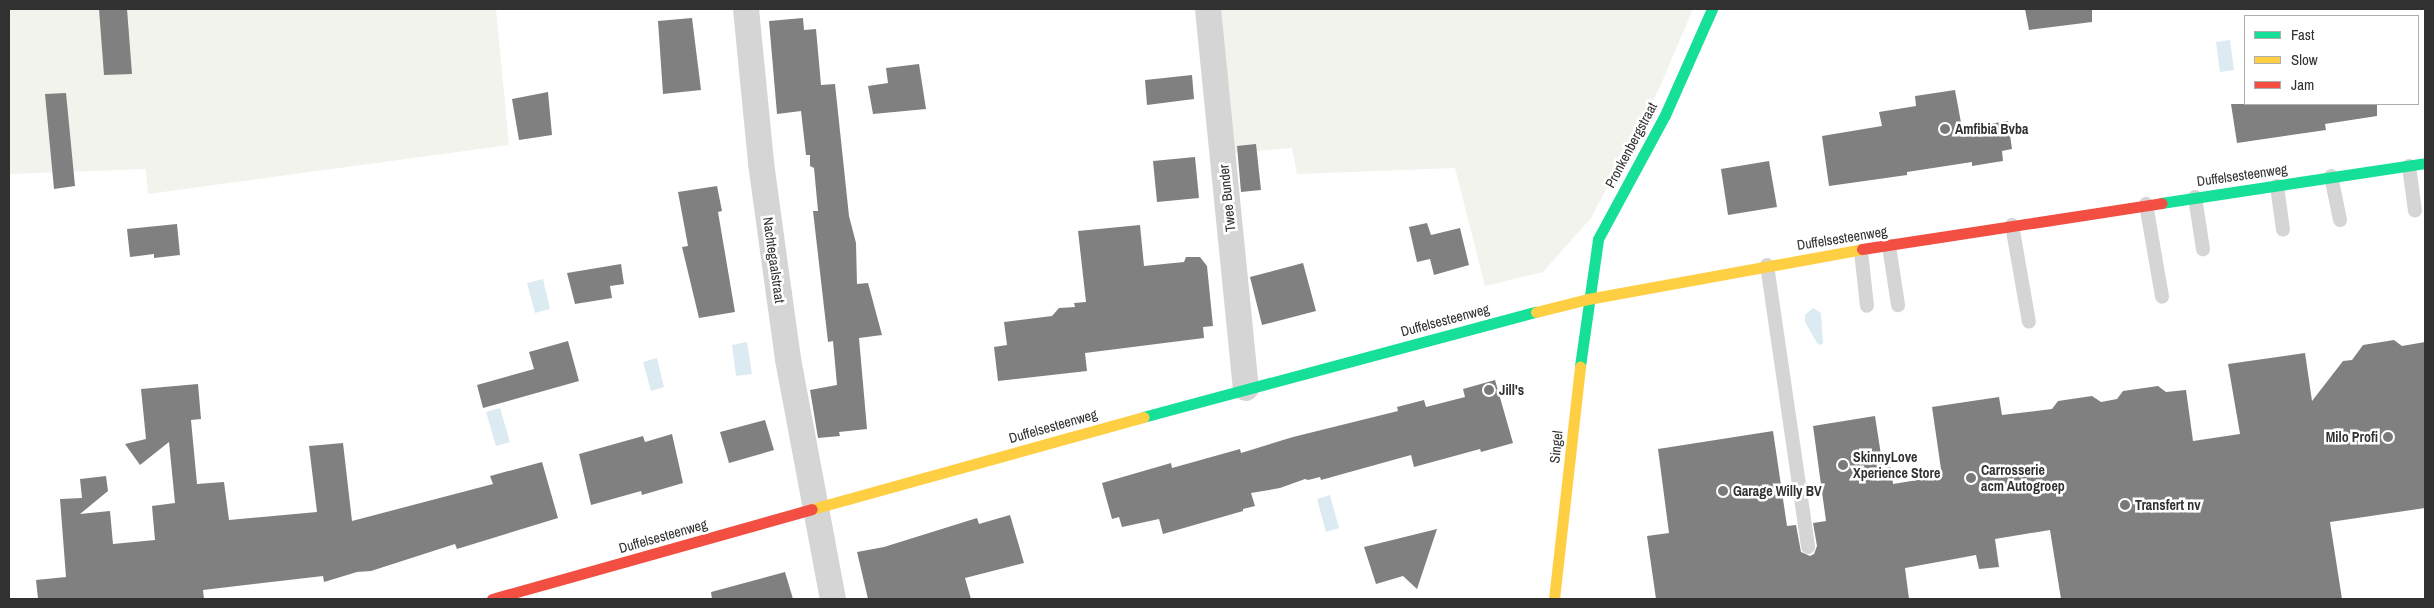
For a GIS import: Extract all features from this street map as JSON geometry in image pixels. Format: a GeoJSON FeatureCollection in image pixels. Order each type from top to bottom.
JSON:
{"type":"FeatureCollection","features":[{"type":"Feature","properties":{"kind":"street","name":"Nachtegaalstraat"},"geometry":{"type":"LineString","coordinates":[[746,9],[761,163],[788,359],[834,599]]}},
{"type":"Feature","properties":{"kind":"street","name":"Twee Bunder"},"geometry":{"type":"LineString","coordinates":[[1208,9],[1246,388]]}},
{"type":"Feature","properties":{"kind":"street","name":"Pronkenbergstraat"},"geometry":{"type":"LineString","coordinates":[[1588,299],[1598,239],[1665,115],[1712,9]]}},
{"type":"Feature","properties":{"kind":"street","name":"Duffelsesteenweg"},"geometry":{"type":"LineString","coordinates":[[492,599],[1246,388],[1588,299],[1767,265],[2012,225],[2276,186],[2331,176],[2425,164]]}},
{"type":"Feature","properties":{"kind":"street","name":"Singel"},"geometry":{"type":"LineString","coordinates":[[1554,599],[1588,299]]}},
{"type":"Feature","properties":{"kind":"lane"},"geometry":{"type":"LineString","coordinates":[[2409,166],[2415,211]]}},
{"type":"Feature","properties":{"kind":"lane"},"geometry":{"type":"LineString","coordinates":[[2331,176],[2340,220]]}},
{"type":"Feature","properties":{"kind":"lane"},"geometry":{"type":"LineString","coordinates":[[2276,186],[2283,230]]}},
{"type":"Feature","properties":{"kind":"lane"},"geometry":{"type":"LineString","coordinates":[[2195,197],[2203,249]]}},
{"type":"Feature","properties":{"kind":"lane"},"geometry":{"type":"LineString","coordinates":[[2146,204],[2162,297]]}},
{"type":"Feature","properties":{"kind":"lane"},"geometry":{"type":"LineString","coordinates":[[2012,225],[2029,322]]}},
{"type":"Feature","properties":{"kind":"lane"},"geometry":{"type":"LineString","coordinates":[[1889,246],[1898,305]]}},
{"type":"Feature","properties":{"kind":"lane"},"geometry":{"type":"LineString","coordinates":[[1861,250],[1867,306]]}},
{"type":"Feature","properties":{"kind":"lane"},"geometry":{"type":"LineString","coordinates":[[1767,265],[1808,547]]}},
{"type":"Feature","properties":{"kind":"shaded area"},"geometry":{"type":"Polygon","coordinates":[[[9,9],[496,9],[509,145],[148,194],[146,169],[9,174],[9,9]]]}},
{"type":"Feature","properties":{"kind":"shaded area"},"geometry":{"type":"Polygon","coordinates":[[[1217,9],[1693,9],[1659,89],[1591,218],[1543,272],[1485,286],[1455,168],[1297,174],[1292,148],[1232,153],[1217,9]]]}},
{"type":"Feature","properties":{"kind":"shaded area"},"geometry":{"type":"Polygon","coordinates":[[[2230,40],[2234,70],[2220,72],[2216,42],[2230,40]]]}},
{"type":"Feature","properties":{"kind":"shaded area"},"geometry":{"type":"Polygon","coordinates":[[[543,279],[550,309],[535,313],[527,283],[543,279]]]}},
{"type":"Feature","properties":{"kind":"shaded area"},"geometry":{"type":"Polygon","coordinates":[[[1813,308],[1821,313],[1823,343],[1821,345],[1817,343],[1805,322],[1805,315],[1813,308]]]}},
{"type":"Feature","properties":{"kind":"shaded area"},"geometry":{"type":"Polygon","coordinates":[[[747,342],[752,374],[736,376],[732,345],[747,342]]]}},
{"type":"Feature","properties":{"kind":"shaded area"},"geometry":{"type":"Polygon","coordinates":[[[657,358],[664,387],[651,391],[643,362],[657,358]]]}},
{"type":"Feature","properties":{"kind":"shaded area"},"geometry":{"type":"Polygon","coordinates":[[[500,408],[510,442],[496,446],[486,412],[500,408]]]}},
{"type":"Feature","properties":{"kind":"shaded area"},"geometry":{"type":"Polygon","coordinates":[[[1330,495],[1339,528],[1326,532],[1317,499],[1330,495]]]}},
{"type":"Feature","properties":{"kind":"building"},"geometry":{"type":"Polygon","coordinates":[[[99,9],[127,9],[132,74],[104,75],[99,9]]]}},
{"type":"Feature","properties":{"kind":"building"},"geometry":{"type":"Polygon","coordinates":[[[2025,9],[2092,9],[2092,22],[2029,30],[2025,9]]]}},
{"type":"Feature","properties":{"kind":"building"},"geometry":{"type":"Polygon","coordinates":[[[692,18],[701,90],[663,94],[658,21],[692,18]]]}},
{"type":"Feature","properties":{"kind":"building"},"geometry":{"type":"Polygon","coordinates":[[[803,18],[804,30],[816,29],[821,85],[835,84],[849,216],[856,243],[857,284],[868,283],[882,335],[859,338],[867,429],[839,432],[840,436],[818,438],[810,390],[837,385],[833,341],[828,342],[813,211],[818,211],[814,168],[810,166],[810,155],[806,155],[801,111],[777,114],[769,21],[803,18]]]}},
{"type":"Feature","properties":{"kind":"building"},"geometry":{"type":"Polygon","coordinates":[[[919,64],[926,109],[873,114],[868,86],[888,83],[886,68],[919,64]]]}},
{"type":"Feature","properties":{"kind":"building"},"geometry":{"type":"Polygon","coordinates":[[[1192,75],[1194,99],[1147,105],[1145,80],[1192,75]]]}},
{"type":"Feature","properties":{"kind":"building"},"geometry":{"type":"Polygon","coordinates":[[[1955,90],[1962,128],[2008,121],[2012,149],[2002,151],[2003,161],[1972,166],[1972,162],[1907,172],[1907,175],[1829,186],[1822,136],[1882,126],[1879,112],[1916,106],[1915,96],[1955,90]]]}},
{"type":"Feature","properties":{"kind":"building"},"geometry":{"type":"Polygon","coordinates":[[[548,92],[552,135],[519,140],[512,99],[548,92]]]}},
{"type":"Feature","properties":{"kind":"building"},"geometry":{"type":"Polygon","coordinates":[[[66,93],[75,186],[54,189],[45,94],[66,93]]]}},
{"type":"Feature","properties":{"kind":"building"},"geometry":{"type":"Polygon","coordinates":[[[2231,104],[2377,105],[2377,116],[2325,124],[2326,130],[2237,143],[2231,104]]]}},
{"type":"Feature","properties":{"kind":"building"},"geometry":{"type":"Polygon","coordinates":[[[1256,144],[1261,190],[1241,192],[1237,146],[1256,144]]]}},
{"type":"Feature","properties":{"kind":"building"},"geometry":{"type":"Polygon","coordinates":[[[1195,157],[1199,198],[1157,202],[1153,161],[1195,157]]]}},
{"type":"Feature","properties":{"kind":"building"},"geometry":{"type":"Polygon","coordinates":[[[1769,161],[1777,207],[1728,215],[1721,169],[1769,161]]]}},
{"type":"Feature","properties":{"kind":"building"},"geometry":{"type":"Polygon","coordinates":[[[717,186],[722,211],[718,212],[735,312],[699,318],[682,247],[688,246],[678,192],[717,186]]]}},
{"type":"Feature","properties":{"kind":"building"},"geometry":{"type":"Polygon","coordinates":[[[1427,223],[1431,235],[1460,228],[1469,265],[1434,275],[1430,259],[1417,262],[1409,227],[1427,223]]]}},
{"type":"Feature","properties":{"kind":"building"},"geometry":{"type":"Polygon","coordinates":[[[177,224],[180,255],[154,258],[154,254],[130,257],[127,229],[177,224]]]}},
{"type":"Feature","properties":{"kind":"building"},"geometry":{"type":"Polygon","coordinates":[[[1140,225],[1144,266],[1184,262],[1186,257],[1200,257],[1207,266],[1213,326],[1203,327],[1204,338],[1085,353],[1087,371],[998,381],[994,347],[1007,345],[1004,322],[1052,316],[1059,308],[1075,307],[1074,303],[1086,302],[1078,231],[1140,225]]]}},
{"type":"Feature","properties":{"kind":"building"},"geometry":{"type":"Polygon","coordinates":[[[1303,263],[1316,311],[1262,325],[1250,277],[1303,263]]]}},
{"type":"Feature","properties":{"kind":"building"},"geometry":{"type":"Polygon","coordinates":[[[621,264],[624,284],[610,286],[612,298],[575,304],[567,273],[621,264]]]}},
{"type":"Feature","properties":{"kind":"building"},"geometry":{"type":"Polygon","coordinates":[[[2394,340],[2402,346],[2425,342],[2425,508],[2330,522],[2342,599],[2061,599],[2050,530],[1995,539],[1999,567],[1979,569],[1976,555],[1905,568],[1909,599],[1656,599],[1647,536],[1669,533],[1658,449],[1773,431],[1787,526],[1796,525],[1801,552],[1810,556],[1814,554],[1817,546],[1813,523],[1826,521],[1813,426],[1875,416],[1883,468],[1891,467],[1893,484],[1942,476],[1932,407],[1999,397],[2002,415],[2052,409],[2058,401],[2092,396],[2101,402],[2117,399],[2123,391],[2158,386],[2166,392],[2186,390],[2193,441],[2240,434],[2228,364],[2305,353],[2312,401],[2343,361],[2352,360],[2363,345],[2394,340]]]}},
{"type":"Feature","properties":{"kind":"building"},"geometry":{"type":"Polygon","coordinates":[[[568,341],[579,381],[483,408],[477,385],[534,369],[529,352],[568,341]]]}},
{"type":"Feature","properties":{"kind":"building"},"geometry":{"type":"Polygon","coordinates":[[[1495,380],[1513,443],[1481,452],[1480,449],[1414,467],[1411,455],[1321,480],[1320,477],[1305,479],[1280,488],[1251,493],[1255,506],[1163,534],[1159,519],[1122,527],[1119,517],[1112,519],[1102,483],[1171,463],[1172,468],[1240,449],[1241,453],[1293,437],[1398,411],[1397,407],[1424,400],[1426,407],[1465,397],[1463,389],[1495,380]]]}},
{"type":"Feature","properties":{"kind":"building"},"geometry":{"type":"Polygon","coordinates":[[[198,384],[201,419],[191,420],[197,484],[224,482],[229,520],[317,512],[309,446],[343,443],[352,521],[493,484],[490,476],[542,462],[558,518],[457,549],[455,544],[371,571],[357,572],[324,582],[323,576],[203,590],[204,599],[38,599],[36,580],[66,577],[60,499],[82,498],[80,479],[106,476],[108,491],[80,514],[110,511],[113,544],[155,540],[152,506],[175,503],[169,442],[140,465],[125,444],[146,439],[141,389],[198,384]]]}},
{"type":"Feature","properties":{"kind":"building"},"geometry":{"type":"Polygon","coordinates":[[[765,420],[774,450],[729,463],[720,432],[765,420]]]}},
{"type":"Feature","properties":{"kind":"building"},"geometry":{"type":"Polygon","coordinates":[[[672,434],[683,483],[642,495],[641,491],[591,505],[579,454],[643,436],[645,442],[672,434]]]}},
{"type":"Feature","properties":{"kind":"building"},"geometry":{"type":"Polygon","coordinates":[[[1010,515],[1024,563],[965,578],[971,599],[868,599],[857,552],[884,547],[977,518],[979,524],[1010,515]]]}},
{"type":"Feature","properties":{"kind":"building"},"geometry":{"type":"Polygon","coordinates":[[[1437,529],[1417,589],[1403,576],[1376,584],[1364,547],[1437,529]]]}},
{"type":"Feature","properties":{"kind":"building"},"geometry":{"type":"Polygon","coordinates":[[[785,572],[793,599],[712,599],[711,592],[785,572]]]}},
{"type":"Feature","properties":{"kind":"traffic: fast"},"geometry":{"type":"LineString","coordinates":[[1580,366],[1598,239],[1665,115],[1712,9]]}},
{"type":"Feature","properties":{"kind":"traffic: fast"},"geometry":{"type":"LineString","coordinates":[[2161,203],[2425,163]]}},
{"type":"Feature","properties":{"kind":"traffic: fast"},"geometry":{"type":"LineString","coordinates":[[1143,417],[1536,312]]}},
{"type":"Feature","properties":{"kind":"traffic: slow"},"geometry":{"type":"LineString","coordinates":[[1536,312],[1588,299],[1862,249]]}},
{"type":"Feature","properties":{"kind":"traffic: slow"},"geometry":{"type":"LineString","coordinates":[[1554,599],[1580,366]]}},
{"type":"Feature","properties":{"kind":"traffic: slow"},"geometry":{"type":"LineString","coordinates":[[812,509],[1143,417]]}},
{"type":"Feature","properties":{"kind":"traffic: jam"},"geometry":{"type":"LineString","coordinates":[[1862,249],[2161,203]]}},
{"type":"Feature","properties":{"kind":"traffic: jam"},"geometry":{"type":"LineString","coordinates":[[492,599],[812,509]]}},
{"type":"Feature","properties":{"kind":"place","name":"Amfibia Bvba"},"geometry":{"type":"Point","coordinates":[1945,129]}},
{"type":"Feature","properties":{"kind":"place","name":"Jill's"},"geometry":{"type":"Point","coordinates":[1489,390]}},
{"type":"Feature","properties":{"kind":"place","name":"Milo Profi"},"geometry":{"type":"Point","coordinates":[2388,437]}},
{"type":"Feature","properties":{"kind":"place","name":"SkinnyLove Xperience Store"},"geometry":{"type":"Point","coordinates":[1843,465]}},
{"type":"Feature","properties":{"kind":"place","name":"Carrosserie acm Autogroep"},"geometry":{"type":"Point","coordinates":[1971,478]}},
{"type":"Feature","properties":{"kind":"place","name":"Garage Willy BV"},"geometry":{"type":"Point","coordinates":[1723,491]}},
{"type":"Feature","properties":{"kind":"place","name":"Transfert nv"},"geometry":{"type":"Point","coordinates":[2125,505]}}]}
